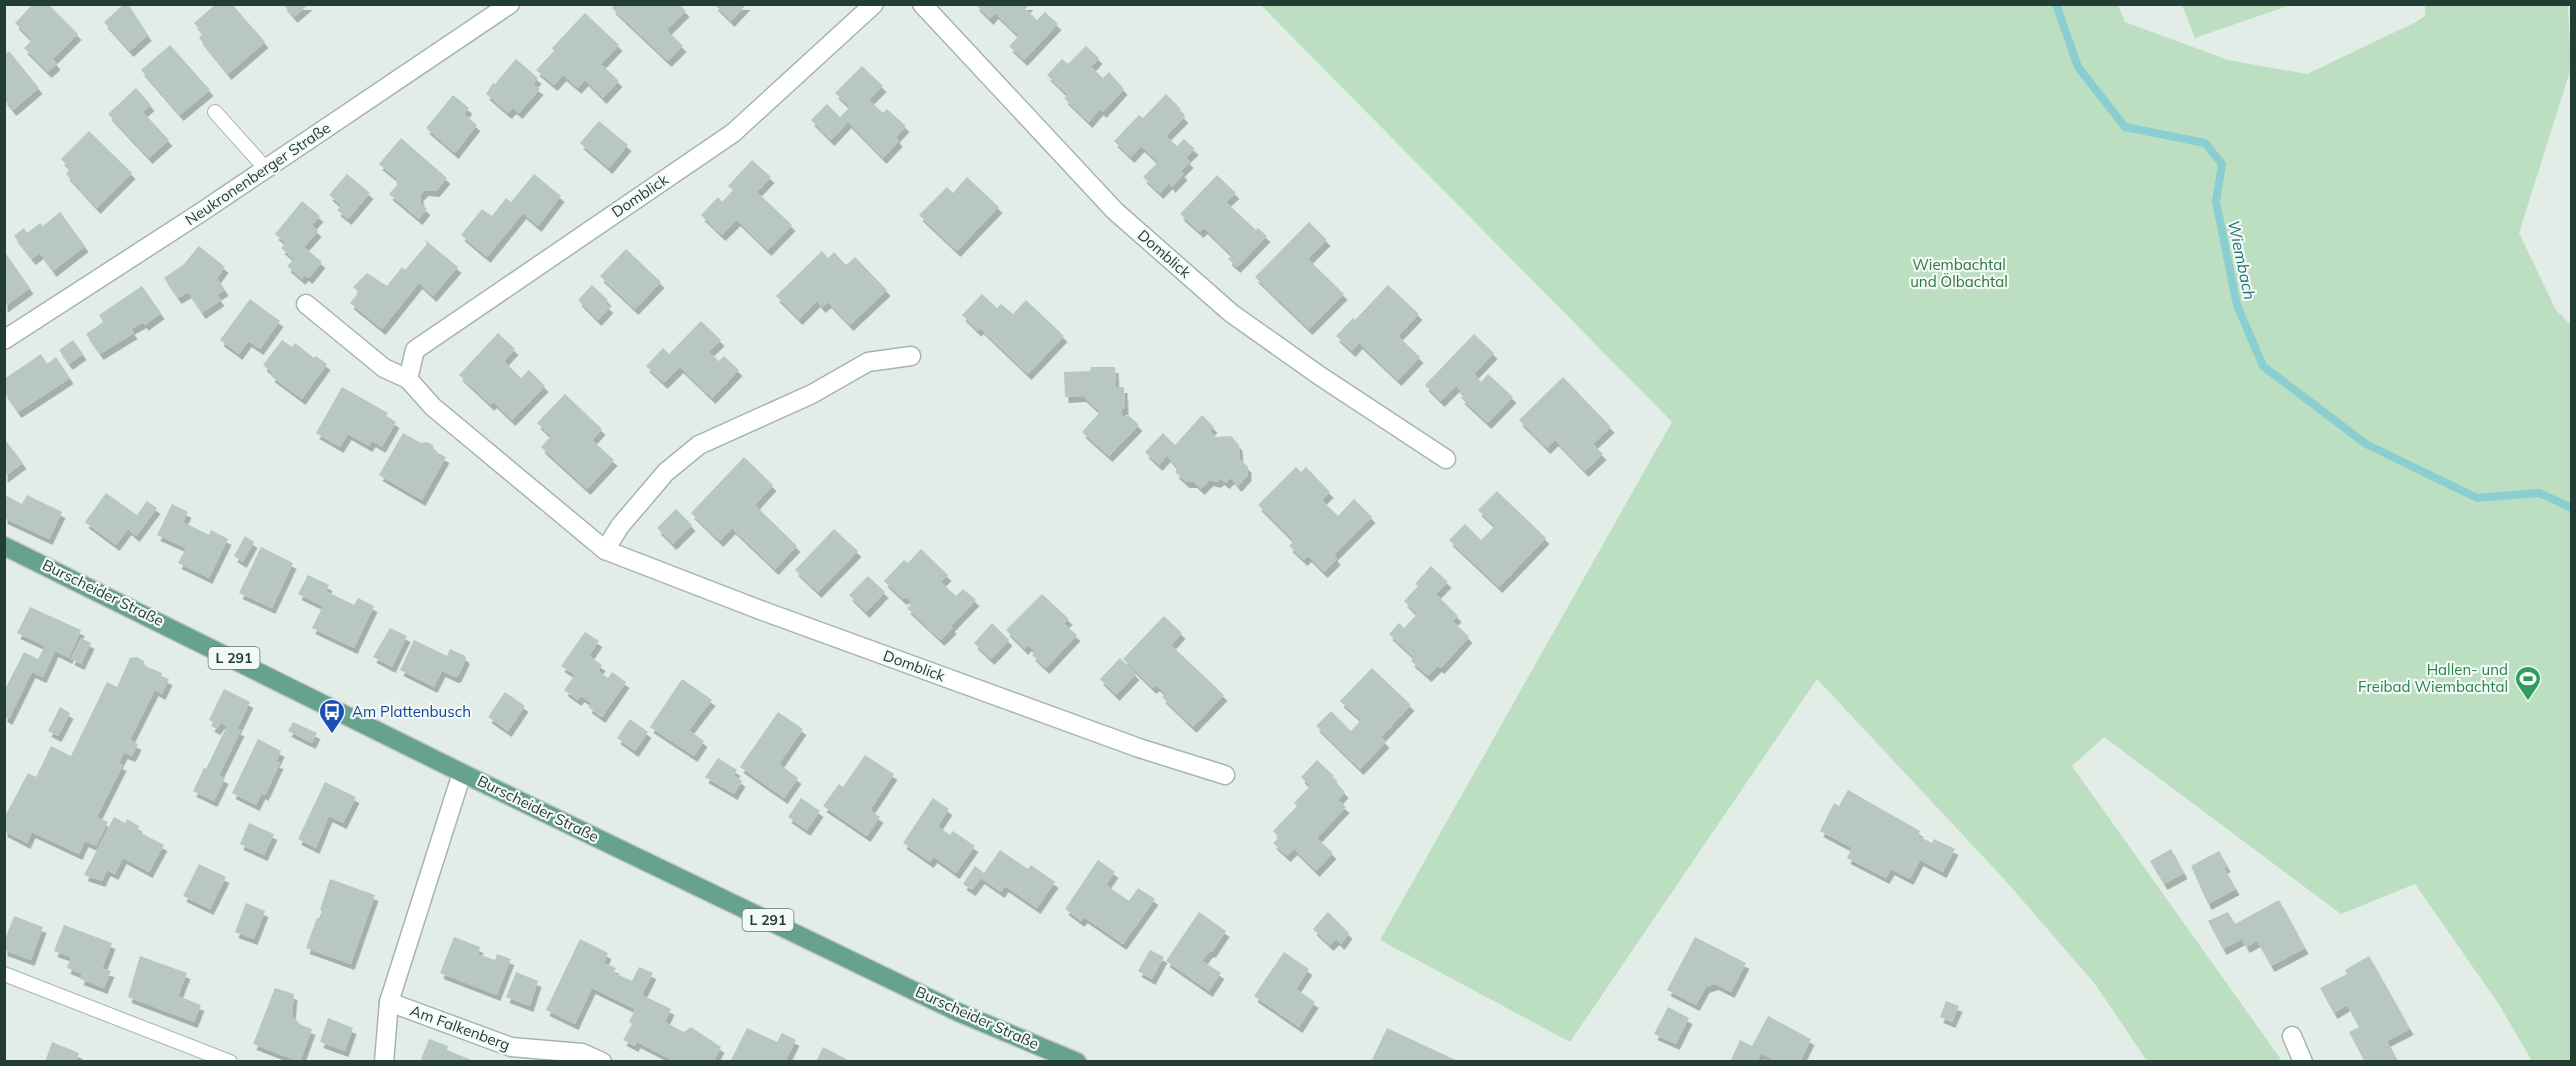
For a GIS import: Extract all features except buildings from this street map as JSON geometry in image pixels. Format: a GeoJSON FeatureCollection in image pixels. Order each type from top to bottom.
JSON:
{"type":"FeatureCollection","features":[{"type":"Feature","properties":{"kind":"main road","name":"Burscheider Straße"},"geometry":{"type":"LineString","coordinates":[[4,546],[462,773],[960,1013],[1077,1062]]}},
{"type":"Feature","properties":{"kind":"street","name":"Neukronenberger Straße"},"geometry":{"type":"LineString","coordinates":[[4,340],[266,169],[510,4]]}},
{"type":"Feature","properties":{"kind":"street","name":"Domblick"},"geometry":{"type":"LineString","coordinates":[[408,379],[415,350],[733,133],[874,4]]}},
{"type":"Feature","properties":{"kind":"street","name":"Domblick"},"geometry":{"type":"LineString","coordinates":[[921,4],[1115,211],[1231,313],[1320,376],[1446,459]]}},
{"type":"Feature","properties":{"kind":"street","name":"Domblick"},"geometry":{"type":"LineString","coordinates":[[306,304],[384,368],[408,379],[433,407],[605,550],[763,611],[1139,748],[1225,775]]}},
{"type":"Feature","properties":{"kind":"street"},"geometry":{"type":"LineString","coordinates":[[605,550],[620,526],[666,472],[699,445],[812,394],[868,362],[911,356]]}},
{"type":"Feature","properties":{"kind":"street"},"geometry":{"type":"LineString","coordinates":[[384,1062],[390,1002],[462,773]]}},
{"type":"Feature","properties":{"kind":"street","name":"Am Falkenberg"},"geometry":{"type":"LineString","coordinates":[[390,1002],[511,1047],[582,1053],[602,1062]]}},
{"type":"Feature","properties":{"kind":"street"},"geometry":{"type":"LineString","coordinates":[[2292,1036],[2303,1062]]}},
{"type":"Feature","properties":{"kind":"lane"},"geometry":{"type":"LineString","coordinates":[[215,112],[266,169]]}},
{"type":"Feature","properties":{"kind":"lane"},"geometry":{"type":"LineString","coordinates":[[4,974],[230,1062]]}},
{"type":"Feature","properties":{"kind":"green space"},"geometry":{"type":"Polygon","coordinates":[[[2182,4],[2290,5],[2195,38],[2182,4]]]}},
{"type":"Feature","properties":{"kind":"green space","name":"Wiembachtal und Ölbachtal"},"geometry":{"type":"Polygon","coordinates":[[[1261,5],[2118,5],[2125,22],[2228,60],[2307,74],[2416,22],[2425,16],[2425,5],[2568,5],[2571,68],[2519,233],[2556,310],[2571,325],[2571,1061],[2532,1061],[2500,1006],[2415,884],[2341,914],[2104,737],[2072,766],[2282,1061],[2147,1061],[2095,984],[2005,880],[1817,679],[1570,1042],[1380,940],[1672,422],[1261,5]]]}},
{"type":"Feature","properties":{"kind":"waterway","name":"Wiembach"},"geometry":{"type":"LineString","coordinates":[[2056,4],[2078,67],[2125,127],[2205,143],[2222,164],[2216,202],[2237,305],[2263,366],[2366,444],[2477,498],[2539,493],[2572,508]]}},
{"type":"Feature","properties":{"kind":"place","name":"Hallen- und Freibad Wiembachtal"},"geometry":{"type":"Point","coordinates":[2528,702]}},
{"type":"Feature","properties":{"kind":"place","name":"Am Plattenbusch"},"geometry":{"type":"Point","coordinates":[332,735]}}]}
